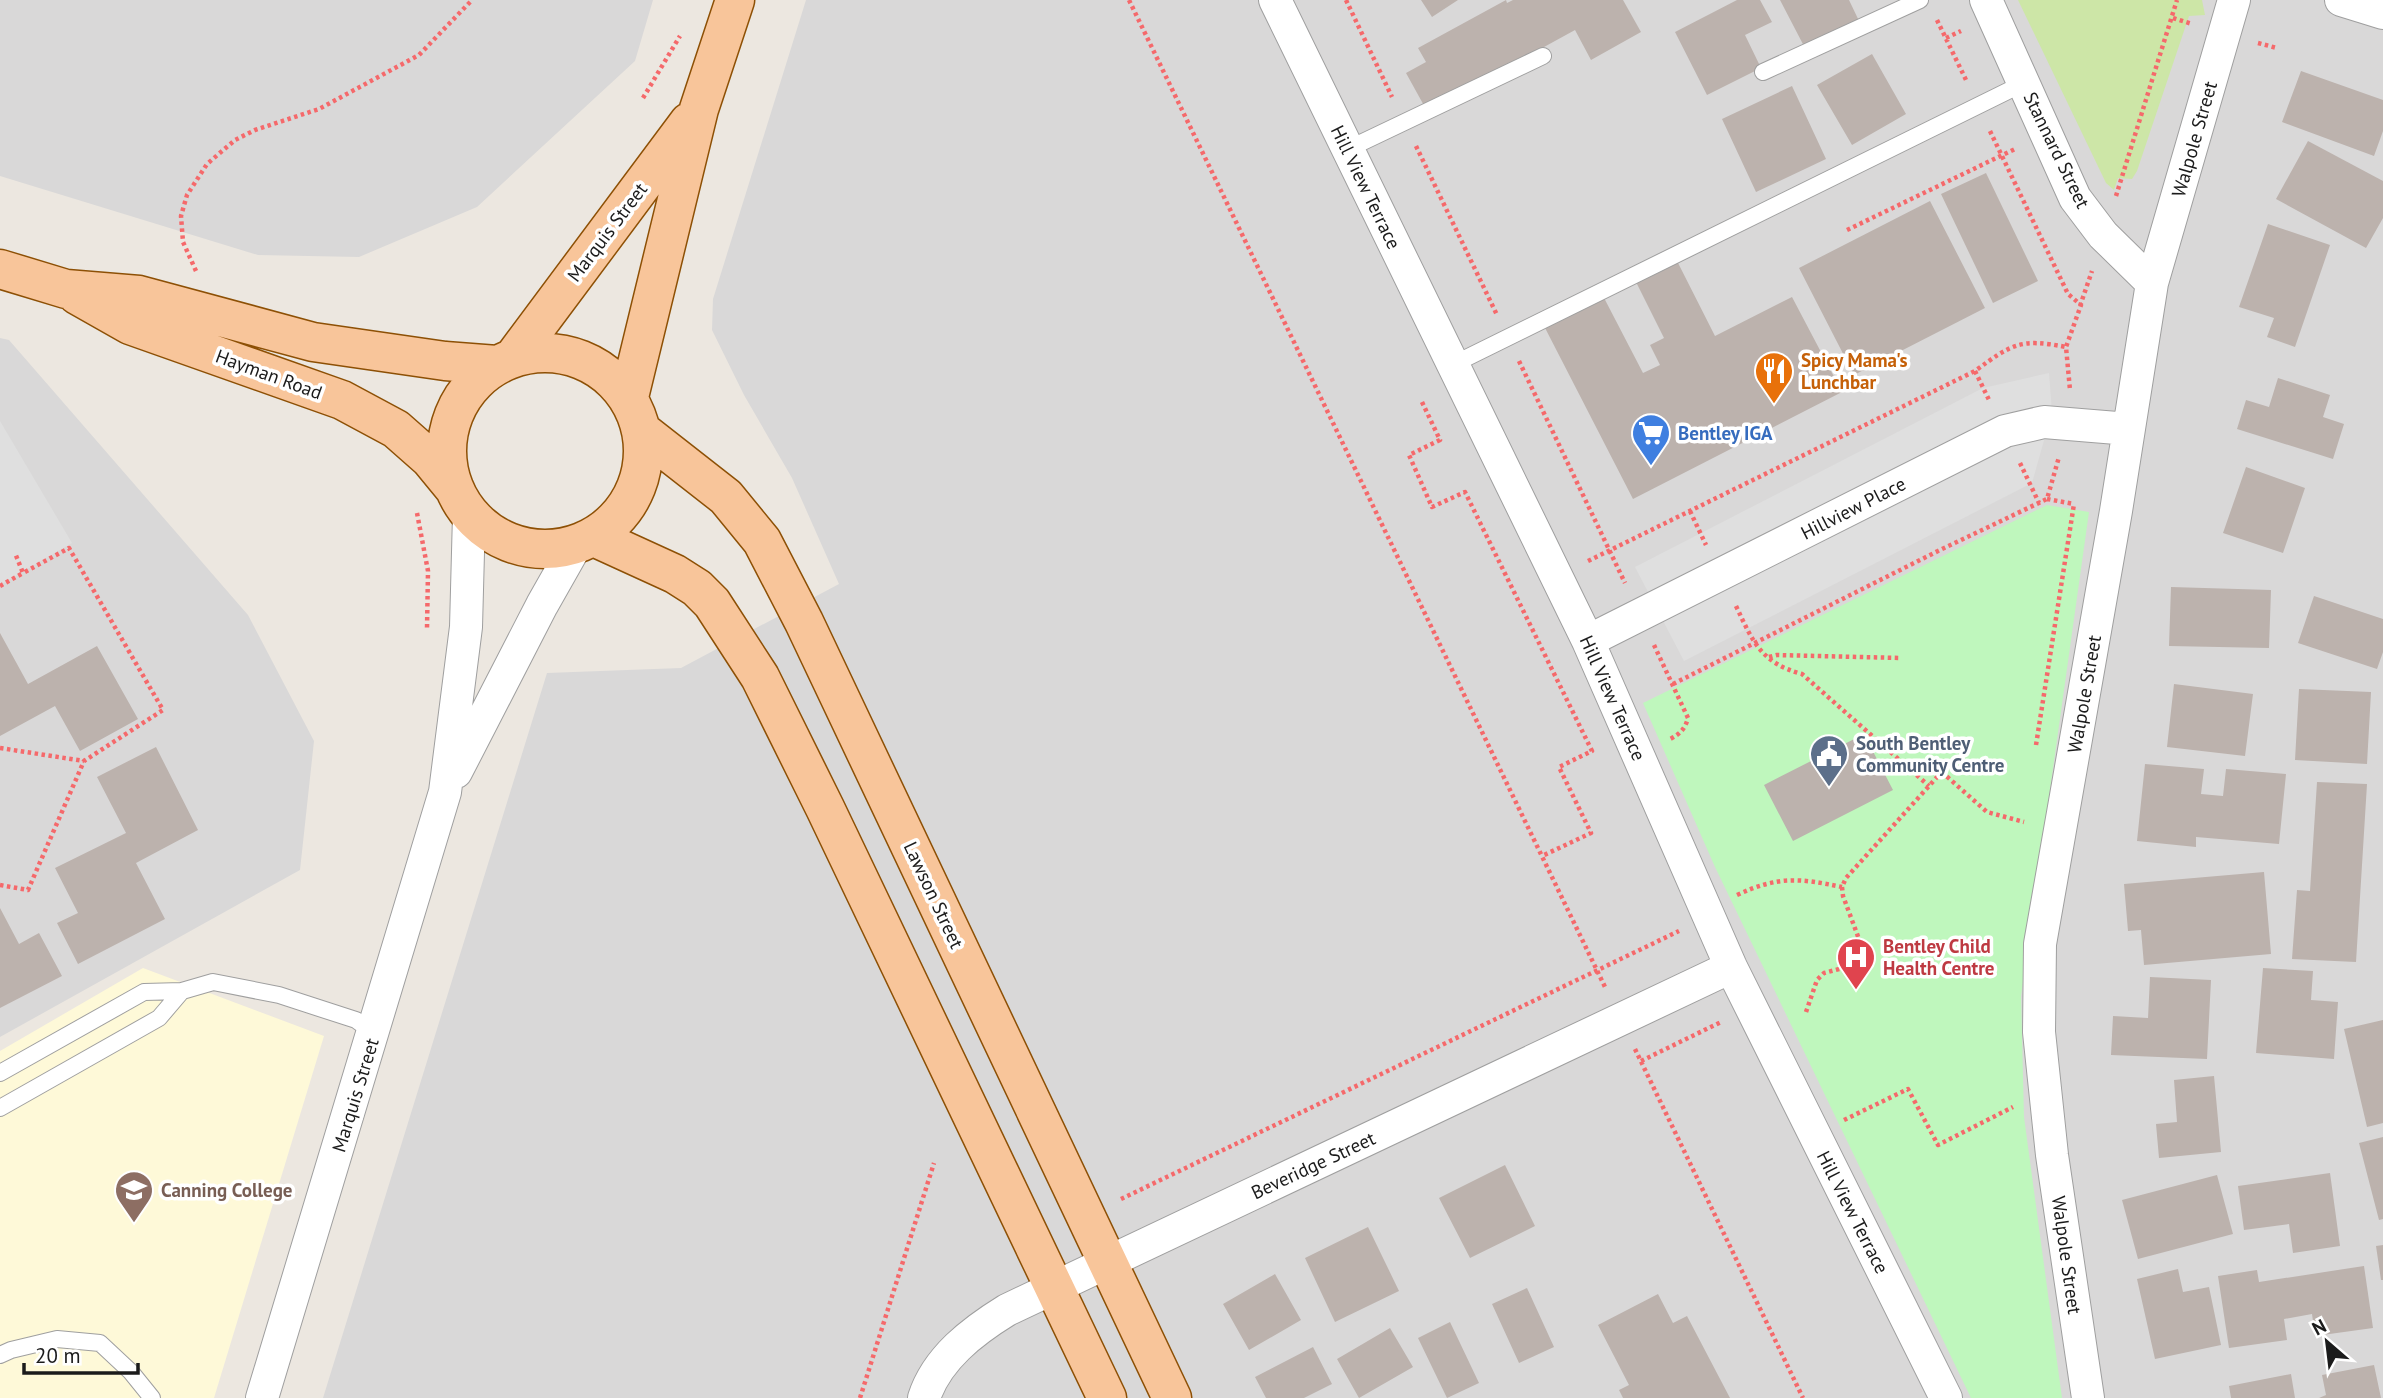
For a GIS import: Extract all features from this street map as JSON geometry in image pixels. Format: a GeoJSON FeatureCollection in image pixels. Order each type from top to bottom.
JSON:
{"type":"FeatureCollection","features":[{"type":"Feature","properties":{"kind":"main road","name":"Marquis Street"},"geometry":{"type":"LineString","coordinates":[[629,397],[699,109],[735,0]]}},
{"type":"Feature","properties":{"kind":"main road","name":"Marquis Street"},"geometry":{"type":"LineString","coordinates":[[506,360],[699,109]]}},
{"type":"Feature","properties":{"kind":"main road","name":"Hayman Road"},"geometry":{"type":"LineString","coordinates":[[0,269],[66,289],[139,295],[313,342],[388,354],[506,360]]}},
{"type":"Feature","properties":{"kind":"main road","name":"Hayman Road"},"geometry":{"type":"LineString","coordinates":[[66,289],[130,325],[342,401],[396,429],[430,459],[461,501]]}},
{"type":"Feature","properties":{"kind":"main road"},"geometry":{"type":"LineString","coordinates":[[561,353],[600,368],[629,397],[643,432],[644,463],[635,492],[618,518],[585,541],[548,550],[518,546],[491,535],[461,501],[446,452],[452,417],[469,387],[506,360],[561,353]]}},
{"type":"Feature","properties":{"kind":"main road","name":"Lawson Street"},"geometry":{"type":"LineString","coordinates":[[643,432],[726,497],[762,541],[810,635],[1172,1398]]}},
{"type":"Feature","properties":{"kind":"main road"},"geometry":{"type":"LineString","coordinates":[[585,541],[676,574],[697,588],[712,603],[753,666],[825,807],[1107,1398]]}},
{"type":"Feature","properties":{"kind":"street","name":"Hill View Terrace"},"geometry":{"type":"LineString","coordinates":[[1275,0],[1588,641],[1731,967],[1946,1398]]}},
{"type":"Feature","properties":{"kind":"street","name":"Stannard Street"},"geometry":{"type":"LineString","coordinates":[[1986,0],[2076,198],[2103,235],[2152,283]]}},
{"type":"Feature","properties":{"kind":"street","name":"Walpole Street"},"geometry":{"type":"LineString","coordinates":[[2088,1398],[2052,1156],[2039,1032],[2040,944],[2116,511],[2152,283],[2234,0]]}},
{"type":"Feature","properties":{"kind":"street"},"geometry":{"type":"LineString","coordinates":[[2341,0],[2383,13]]}},
{"type":"Feature","properties":{"kind":"street","name":"Hillview Place"},"geometry":{"type":"LineString","coordinates":[[1588,641],[2005,431],[2045,422],[2129,429]]}},
{"type":"Feature","properties":{"kind":"street","name":"Marquis Street"},"geometry":{"type":"LineString","coordinates":[[262,1398],[446,792],[466,627],[461,501]]}},
{"type":"Feature","properties":{"kind":"street","name":"Marquis Street"},"geometry":{"type":"LineString","coordinates":[[446,792],[542,605],[585,541]]}},
{"type":"Feature","properties":{"kind":"street","name":"Beveridge Street"},"geometry":{"type":"LineString","coordinates":[[924,1398],[940,1367],[959,1345],[977,1329],[1007,1310],[1731,967]]}},
{"type":"Feature","properties":{"kind":"lane"},"geometry":{"type":"LineString","coordinates":[[1763,72],[1926,5]]}},
{"type":"Feature","properties":{"kind":"lane"},"geometry":{"type":"LineString","coordinates":[[1348,149],[1542,56]]}},
{"type":"Feature","properties":{"kind":"lane"},"geometry":{"type":"LineString","coordinates":[[1452,365],[2025,83]]}},
{"type":"Feature","properties":{"kind":"lane"},"geometry":{"type":"LineString","coordinates":[[0,1073],[144,992],[182,991],[213,982],[279,995],[356,1020],[374,1033]]}},
{"type":"Feature","properties":{"kind":"lane"},"geometry":{"type":"LineString","coordinates":[[0,1108],[159,1018],[182,991]]}},
{"type":"Feature","properties":{"kind":"lane"},"geometry":{"type":"LineString","coordinates":[[0,1355],[57,1339],[100,1343],[131,1372],[152,1398]]}},
{"type":"Feature","properties":{"kind":"path"},"geometry":{"type":"LineString","coordinates":[[199,278],[183,242],[181,216],[187,195],[207,164],[235,140],[255,130],[318,109],[419,55],[472,0]]}},
{"type":"Feature","properties":{"kind":"path"},"geometry":{"type":"LineString","coordinates":[[1129,0],[1803,1398]]}},
{"type":"Feature","properties":{"kind":"path"},"geometry":{"type":"LineString","coordinates":[[1346,0],[1688,718],[1686,726],[1679,734],[1667,741]]}},
{"type":"Feature","properties":{"kind":"path"},"geometry":{"type":"LineString","coordinates":[[1673,684],[2048,499],[2068,424],[2070,390],[2066,347],[2177,0]]}},
{"type":"Feature","properties":{"kind":"path"},"geometry":{"type":"LineString","coordinates":[[1926,5],[1978,106],[2068,294],[2080,306]]}},
{"type":"Feature","properties":{"kind":"path"},"geometry":{"type":"LineString","coordinates":[[643,98],[683,31]]}},
{"type":"Feature","properties":{"kind":"path"},"geometry":{"type":"LineString","coordinates":[[1847,230],[2001,156]]}},
{"type":"Feature","properties":{"kind":"path"},"geometry":{"type":"LineString","coordinates":[[1579,566],[1975,371],[1996,355],[2019,344],[2038,342],[2066,347]]}},
{"type":"Feature","properties":{"kind":"path"},"geometry":{"type":"LineString","coordinates":[[1422,402],[1440,440],[1409,455],[1432,507],[1465,492],[1592,751],[1559,767],[1591,833],[1542,856]]}},
{"type":"Feature","properties":{"kind":"path"},"geometry":{"type":"LineString","coordinates":[[416,513],[428,571],[427,636]]}},
{"type":"Feature","properties":{"kind":"path"},"geometry":{"type":"LineString","coordinates":[[0,586],[69,548],[163,710],[84,761],[28,890],[0,885]]}},
{"type":"Feature","properties":{"kind":"path"},"geometry":{"type":"LineString","coordinates":[[15,553],[23,573]]}},
{"type":"Feature","properties":{"kind":"path"},"geometry":{"type":"LineString","coordinates":[[1754,644],[1782,668],[1802,674],[1929,786]]}},
{"type":"Feature","properties":{"kind":"path"},"geometry":{"type":"LineString","coordinates":[[1768,657],[1900,658]]}},
{"type":"Feature","properties":{"kind":"path"},"geometry":{"type":"LineString","coordinates":[[0,748],[84,761]]}},
{"type":"Feature","properties":{"kind":"path"},"geometry":{"type":"LineString","coordinates":[[1806,1012],[1817,980],[1824,973],[1862,963],[1866,958],[1843,896],[1842,887],[1846,878],[1938,776],[1944,774],[1987,812],[2024,822]]}},
{"type":"Feature","properties":{"kind":"path"},"geometry":{"type":"LineString","coordinates":[[1736,895],[1764,884],[1788,879],[1810,880],[1842,887]]}},
{"type":"Feature","properties":{"kind":"path"},"geometry":{"type":"LineString","coordinates":[[1121,1199],[1739,902],[1730,884]]}},
{"type":"Feature","properties":{"kind":"path"},"geometry":{"type":"LineString","coordinates":[[1641,1061],[1751,1008]]}},
{"type":"Feature","properties":{"kind":"path"},"geometry":{"type":"LineString","coordinates":[[1842,1121],[1908,1088],[1938,1145],[2016,1105]]}},
{"type":"Feature","properties":{"kind":"path"},"geometry":{"type":"LineString","coordinates":[[860,1398],[934,1163]]}},
{"type":"Feature","properties":{"kind":"shaded area"},"geometry":{"type":"Polygon","coordinates":[[[0,0],[653,0],[635,61],[477,207],[359,257],[258,255],[0,176],[0,0]]]}},
{"type":"Feature","properties":{"kind":"shaded area"},"geometry":{"type":"Polygon","coordinates":[[[806,0],[2383,0],[2383,1398],[323,1398],[547,673],[681,668],[839,584],[792,478],[744,395],[712,330],[713,299],[806,0]]]}},
{"type":"Feature","properties":{"kind":"shaded area"},"geometry":{"type":"Polygon","coordinates":[[[0,338],[9,340],[248,615],[314,741],[300,870],[0,1037],[0,338]]]}},
{"type":"Feature","properties":{"kind":"shaded area"},"geometry":{"type":"Polygon","coordinates":[[[2049,373],[2052,412],[2032,483],[1684,661],[1635,567],[1983,388],[2049,373]]]}},
{"type":"Feature","properties":{"kind":"shaded area"},"geometry":{"type":"Polygon","coordinates":[[[0,421],[72,543],[0,585],[0,421]]]}},
{"type":"Feature","properties":{"kind":"shaded area","name":"Canning College"},"geometry":{"type":"Polygon","coordinates":[[[143,968],[324,1036],[214,1398],[0,1398],[0,1051],[143,968]]]}},
{"type":"Feature","properties":{"kind":"green space"},"geometry":{"type":"Polygon","coordinates":[[[2018,0],[2202,0],[2205,15],[2189,16],[2137,171],[2132,179],[2118,178],[2114,190],[2106,183],[2018,0]]]}},
{"type":"Feature","properties":{"kind":"green space"},"geometry":{"type":"Polygon","coordinates":[[[2047,505],[2089,512],[2021,996],[2024,1117],[2062,1398],[1971,1398],[1715,867],[1643,703],[2047,505]]]}},
{"type":"Feature","properties":{"kind":"building"},"geometry":{"type":"Polygon","coordinates":[[[1421,0],[1458,0],[1432,17],[1421,0]]]}},
{"type":"Feature","properties":{"kind":"building"},"geometry":{"type":"Polygon","coordinates":[[[1506,0],[1507,3],[1513,0],[1623,0],[1641,32],[1591,60],[1575,30],[1427,111],[1406,73],[1426,62],[1418,48],[1506,0]]]}},
{"type":"Feature","properties":{"kind":"building"},"geometry":{"type":"Polygon","coordinates":[[[1737,0],[1760,0],[1772,22],[1745,35],[1761,68],[1707,95],[1675,32],[1737,0]]]}},
{"type":"Feature","properties":{"kind":"building"},"geometry":{"type":"Polygon","coordinates":[[[1780,0],[1849,0],[1860,23],[1806,50],[1780,0]]]}},
{"type":"Feature","properties":{"kind":"building"},"geometry":{"type":"Polygon","coordinates":[[[1872,54],[1906,114],[1852,145],[1817,85],[1872,54]]]}},
{"type":"Feature","properties":{"kind":"building"},"geometry":{"type":"Polygon","coordinates":[[[2301,71],[2383,100],[2383,131],[2374,156],[2282,122],[2301,71]]]}},
{"type":"Feature","properties":{"kind":"building"},"geometry":{"type":"Polygon","coordinates":[[[1792,86],[1826,159],[1756,192],[1722,119],[1792,86]]]}},
{"type":"Feature","properties":{"kind":"building"},"geometry":{"type":"Polygon","coordinates":[[[2308,141],[2383,181],[2383,218],[2366,248],[2276,199],[2308,141]]]}},
{"type":"Feature","properties":{"kind":"building"},"geometry":{"type":"Polygon","coordinates":[[[1986,173],[2038,281],[1993,303],[1941,194],[1986,173]]]}},
{"type":"Feature","properties":{"kind":"building"},"geometry":{"type":"Polygon","coordinates":[[[1930,201],[1985,308],[1854,375],[1799,268],[1930,201]]]}},
{"type":"Feature","properties":{"kind":"building"},"geometry":{"type":"Polygon","coordinates":[[[2268,224],[2330,245],[2295,347],[2267,337],[2274,318],[2239,307],[2268,224]]]}},
{"type":"Feature","properties":{"kind":"building"},"geometry":{"type":"Polygon","coordinates":[[[1675,257],[1715,336],[1792,297],[1842,392],[1633,499],[1543,324],[1602,294],[1643,373],[1660,365],[1650,345],[1664,338],[1634,278],[1675,257]]]}},
{"type":"Feature","properties":{"kind":"building"},"geometry":{"type":"Polygon","coordinates":[[[2278,378],[2330,395],[2323,417],[2344,424],[2333,459],[2237,429],[2246,400],[2269,407],[2278,378]]]}},
{"type":"Feature","properties":{"kind":"building"},"geometry":{"type":"Polygon","coordinates":[[[2246,467],[2305,488],[2283,553],[2223,533],[2246,467]]]}},
{"type":"Feature","properties":{"kind":"building"},"geometry":{"type":"Polygon","coordinates":[[[2171,587],[2271,590],[2269,648],[2169,646],[2171,587]]]}},
{"type":"Feature","properties":{"kind":"building"},"geometry":{"type":"Polygon","coordinates":[[[2314,596],[2383,619],[2383,652],[2377,669],[2298,643],[2314,596]]]}},
{"type":"Feature","properties":{"kind":"building"},"geometry":{"type":"Polygon","coordinates":[[[0,633],[28,684],[97,646],[138,719],[80,751],[55,706],[0,736],[0,633]]]}},
{"type":"Feature","properties":{"kind":"building"},"geometry":{"type":"Polygon","coordinates":[[[2174,684],[2253,694],[2245,756],[2167,747],[2174,684]]]}},
{"type":"Feature","properties":{"kind":"building"},"geometry":{"type":"Polygon","coordinates":[[[2299,689],[2371,692],[2367,764],[2295,760],[2299,689]]]}},
{"type":"Feature","properties":{"kind":"building","name":"South Bentley Community Centre"},"geometry":{"type":"Polygon","coordinates":[[[1864,734],[1893,790],[1793,841],[1764,785],[1864,734]]]}},
{"type":"Feature","properties":{"kind":"building"},"geometry":{"type":"Polygon","coordinates":[[[156,747],[198,830],[136,863],[165,919],[78,964],[57,923],[78,913],[55,868],[126,833],[97,777],[156,747]]]}},
{"type":"Feature","properties":{"kind":"building"},"geometry":{"type":"Polygon","coordinates":[[[2145,764],[2204,769],[2201,794],[2223,796],[2226,769],[2286,774],[2279,844],[2196,837],[2196,847],[2137,841],[2145,764]]]}},
{"type":"Feature","properties":{"kind":"building"},"geometry":{"type":"Polygon","coordinates":[[[2317,782],[2367,784],[2356,962],[2292,959],[2297,890],[2310,891],[2317,782]]]}},
{"type":"Feature","properties":{"kind":"building"},"geometry":{"type":"Polygon","coordinates":[[[2264,872],[2271,954],[2144,965],[2141,930],[2128,931],[2124,884],[2264,872]]]}},
{"type":"Feature","properties":{"kind":"building"},"geometry":{"type":"Polygon","coordinates":[[[0,908],[19,944],[39,933],[62,976],[0,1008],[0,908]]]}},
{"type":"Feature","properties":{"kind":"building"},"geometry":{"type":"Polygon","coordinates":[[[2263,968],[2313,971],[2311,1000],[2338,1002],[2334,1059],[2256,1053],[2263,968]]]}},
{"type":"Feature","properties":{"kind":"building"},"geometry":{"type":"Polygon","coordinates":[[[2150,977],[2211,980],[2207,1059],[2111,1055],[2113,1016],[2148,1018],[2150,977]]]}},
{"type":"Feature","properties":{"kind":"building"},"geometry":{"type":"Polygon","coordinates":[[[2383,1020],[2383,1123],[2367,1127],[2344,1029],[2383,1020]]]}},
{"type":"Feature","properties":{"kind":"building"},"geometry":{"type":"Polygon","coordinates":[[[2214,1076],[2221,1152],[2159,1158],[2156,1124],[2177,1122],[2174,1080],[2214,1076]]]}},
{"type":"Feature","properties":{"kind":"building"},"geometry":{"type":"Polygon","coordinates":[[[2383,1137],[2383,1219],[2379,1220],[2359,1143],[2383,1137]]]}},
{"type":"Feature","properties":{"kind":"building"},"geometry":{"type":"Polygon","coordinates":[[[1505,1165],[1535,1226],[1470,1258],[1439,1198],[1505,1165]]]}},
{"type":"Feature","properties":{"kind":"building"},"geometry":{"type":"Polygon","coordinates":[[[2330,1173],[2340,1246],[2293,1253],[2289,1224],[2244,1230],[2238,1186],[2330,1173]]]}},
{"type":"Feature","properties":{"kind":"building"},"geometry":{"type":"Polygon","coordinates":[[[2217,1175],[2233,1234],[2138,1259],[2122,1200],[2217,1175]]]}},
{"type":"Feature","properties":{"kind":"building"},"geometry":{"type":"Polygon","coordinates":[[[1368,1227],[1399,1291],[1335,1322],[1305,1258],[1368,1227]]]}},
{"type":"Feature","properties":{"kind":"building"},"geometry":{"type":"Polygon","coordinates":[[[2383,1245],[2383,1280],[2381,1280],[2376,1246],[2383,1245]]]}},
{"type":"Feature","properties":{"kind":"building"},"geometry":{"type":"Polygon","coordinates":[[[2364,1266],[2373,1328],[2315,1336],[2312,1314],[2284,1319],[2287,1340],[2229,1348],[2218,1276],[2257,1270],[2259,1282],[2364,1266]]]}},
{"type":"Feature","properties":{"kind":"building"},"geometry":{"type":"Polygon","coordinates":[[[2178,1269],[2183,1292],[2209,1287],[2221,1345],[2155,1359],[2137,1279],[2178,1269]]]}},
{"type":"Feature","properties":{"kind":"building"},"geometry":{"type":"Polygon","coordinates":[[[1275,1274],[1301,1320],[1249,1350],[1223,1304],[1275,1274]]]}},
{"type":"Feature","properties":{"kind":"building"},"geometry":{"type":"Polygon","coordinates":[[[1527,1288],[1554,1347],[1519,1363],[1492,1304],[1527,1288]]]}},
{"type":"Feature","properties":{"kind":"building"},"geometry":{"type":"Polygon","coordinates":[[[1658,1294],[1673,1323],[1687,1316],[1730,1398],[1623,1398],[1619,1390],[1629,1385],[1598,1325],[1658,1294]]]}},
{"type":"Feature","properties":{"kind":"building"},"geometry":{"type":"Polygon","coordinates":[[[1450,1322],[1479,1383],[1447,1398],[1418,1338],[1450,1322]]]}},
{"type":"Feature","properties":{"kind":"building"},"geometry":{"type":"Polygon","coordinates":[[[1390,1328],[1413,1367],[1359,1398],[1337,1359],[1390,1328]]]}},
{"type":"Feature","properties":{"kind":"building"},"geometry":{"type":"Polygon","coordinates":[[[1313,1347],[1332,1384],[1304,1398],[1266,1398],[1255,1377],[1313,1347]]]}},
{"type":"Feature","properties":{"kind":"building"},"geometry":{"type":"Polygon","coordinates":[[[2374,1365],[2381,1398],[2319,1398],[2326,1395],[2322,1375],[2374,1365]]]}},
{"type":"Feature","properties":{"kind":"building"},"geometry":{"type":"Polygon","coordinates":[[[2291,1374],[2295,1398],[2231,1398],[2229,1386],[2291,1374]]]}},
{"type":"Feature","properties":{"kind":"place","name":"Spicy Mama's Lunchbar"},"geometry":{"type":"Point","coordinates":[1774,405]}},
{"type":"Feature","properties":{"kind":"place","name":"Bentley IGA"},"geometry":{"type":"Point","coordinates":[1651,467]}},
{"type":"Feature","properties":{"kind":"place","name":"South Bentley Community Centre"},"geometry":{"type":"Point","coordinates":[1829,788]}},
{"type":"Feature","properties":{"kind":"place","name":"Bentley Child Health Centre"},"geometry":{"type":"Point","coordinates":[1856,991]}},
{"type":"Feature","properties":{"kind":"place","name":"Canning College"},"geometry":{"type":"Point","coordinates":[134,1224]}}]}
